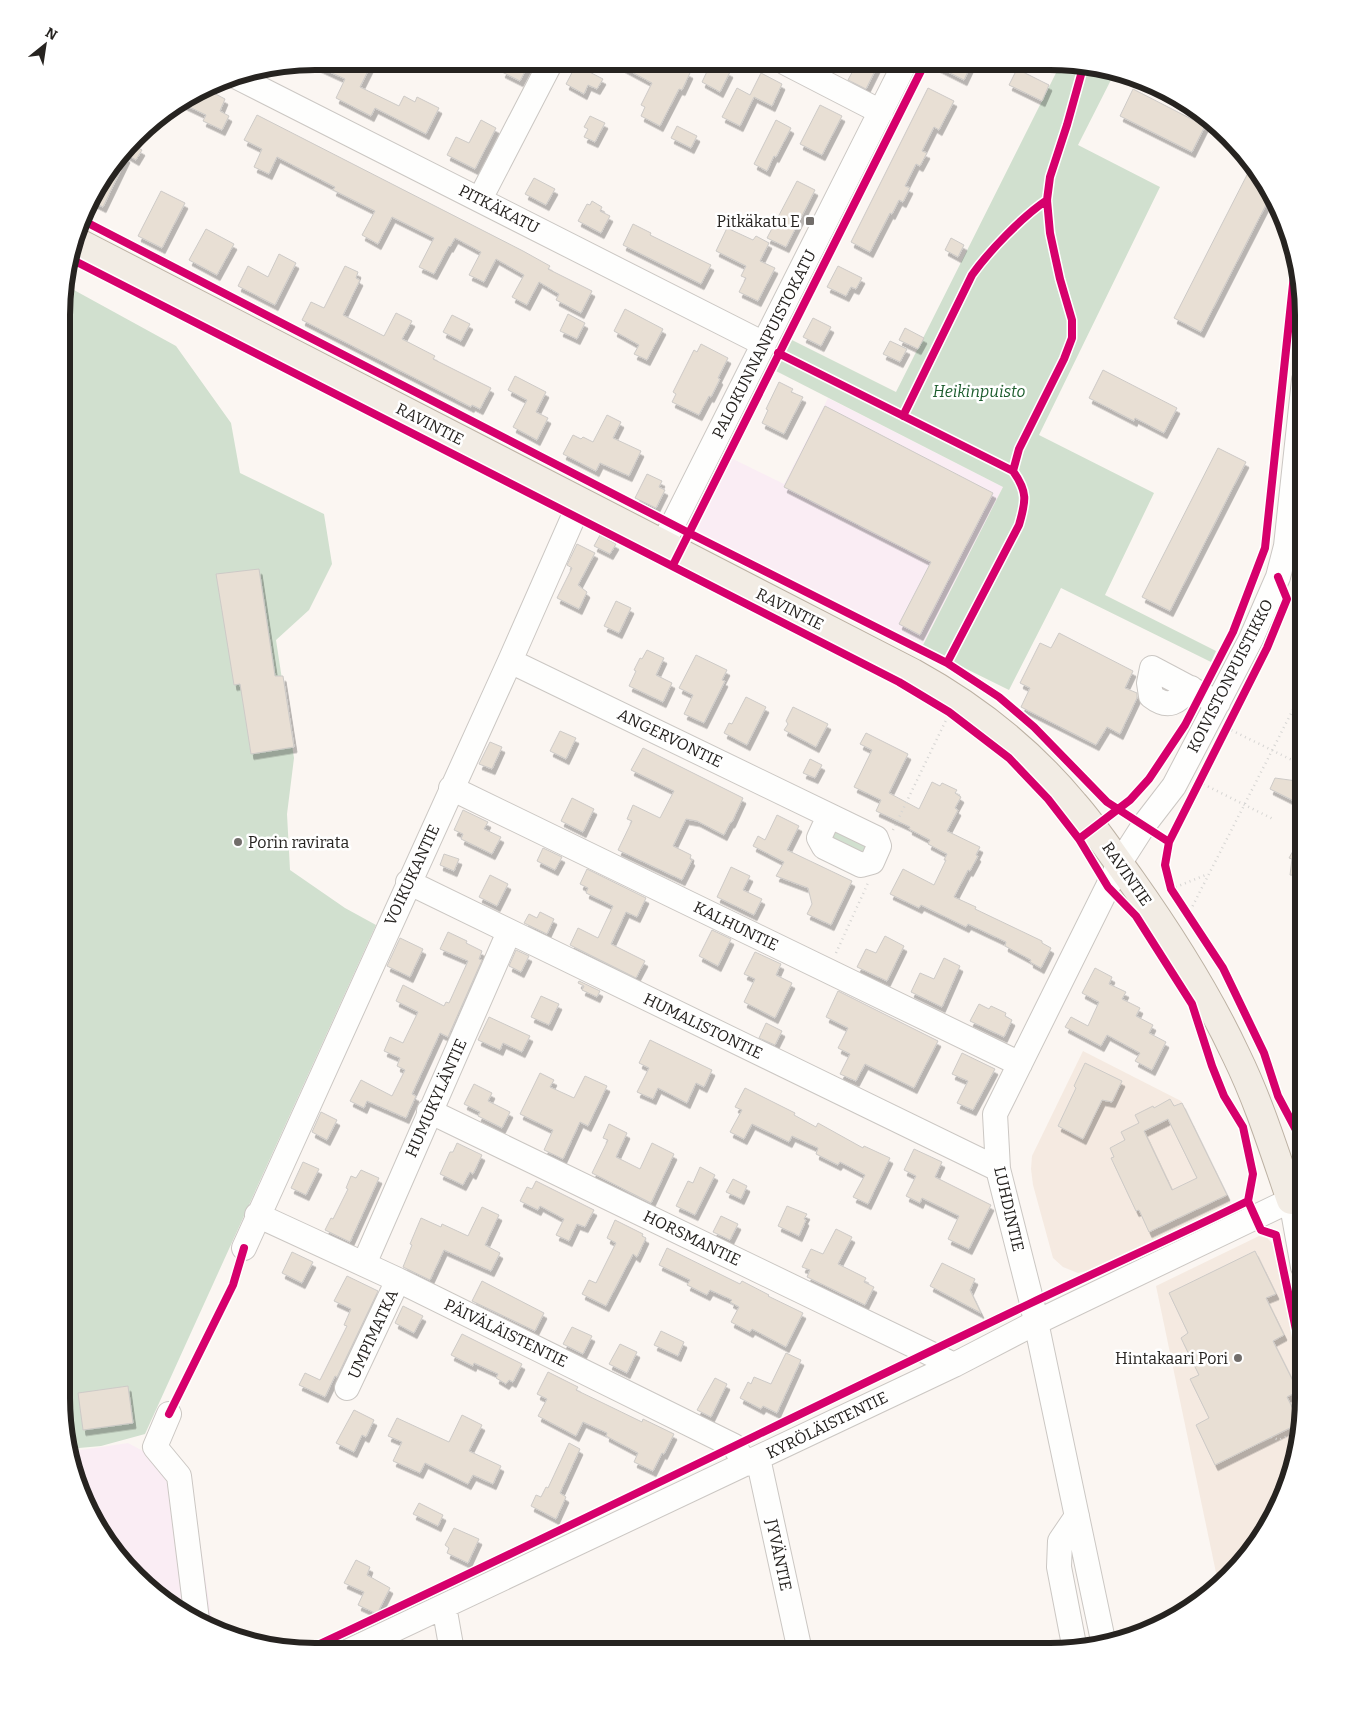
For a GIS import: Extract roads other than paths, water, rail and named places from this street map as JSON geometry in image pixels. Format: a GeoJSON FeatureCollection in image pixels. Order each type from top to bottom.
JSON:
{"type":"FeatureCollection","features":[{"type":"Feature","properties":{"kind":"main road","name":"RAVINTIE"},"geometry":{"type":"LineString","coordinates":[[81,244],[913,673],[961,702],[994,726],[1044,772],[1073,802],[1094,828],[1150,907],[1198,984],[1237,1055],[1295,1192]]}},
{"type":"Feature","properties":{"kind":"street"},"geometry":{"type":"LineString","coordinates":[[480,199],[547,70]]}},
{"type":"Feature","properties":{"kind":"street"},"geometry":{"type":"LineString","coordinates":[[799,70],[880,112]]}},
{"type":"Feature","properties":{"kind":"street","name":"PALOKUNNANPUISTOKATU"},"geometry":{"type":"LineString","coordinates":[[664,544],[901,70]]}},
{"type":"Feature","properties":{"kind":"street","name":"PITKÄKATU"},"geometry":{"type":"LineString","coordinates":[[251,78],[480,199],[764,344]]}},
{"type":"Feature","properties":{"kind":"street","name":"KOIVISTONPUISTIKKO"},"geometry":{"type":"LineString","coordinates":[[1119,864],[1224,711],[1251,639],[1278,577],[1286,546],[1295,463]]}},
{"type":"Feature","properties":{"kind":"street","name":"VOIKUKANTIE"},"geometry":{"type":"LineString","coordinates":[[244,1248],[257,1215],[510,661],[580,502]]}},
{"type":"Feature","properties":{"kind":"street","name":"ANGERVONTIE"},"geometry":{"type":"LineString","coordinates":[[510,661],[829,816]]}},
{"type":"Feature","properties":{"kind":"street"},"geometry":{"type":"LineString","coordinates":[[1191,688],[1224,711]]}},
{"type":"Feature","properties":{"kind":"street","name":"KALHUNTIE"},"geometry":{"type":"LineString","coordinates":[[452,788],[1020,1064]]}},
{"type":"Feature","properties":{"kind":"street","name":"LUHDINTIE"},"geometry":{"type":"LineString","coordinates":[[1102,1637],[1030,1296],[998,1169],[996,1114],[1119,864]]}},
{"type":"Feature","properties":{"kind":"street","name":"HUMALISTONTIE"},"geometry":{"type":"LineString","coordinates":[[408,882],[998,1169]]}},
{"type":"Feature","properties":{"kind":"street","name":"HUMUKYLÄNTIE"},"geometry":{"type":"LineString","coordinates":[[364,1264],[429,1111],[509,932]]}},
{"type":"Feature","properties":{"kind":"street","name":"HORSMANTIE"},"geometry":{"type":"LineString","coordinates":[[429,1111],[954,1365]]}},
{"type":"Feature","properties":{"kind":"street","name":"KYRÖLÄISTENTIE"},"geometry":{"type":"LineString","coordinates":[[366,1643],[954,1365],[1035,1323],[1295,1198]]}},
{"type":"Feature","properties":{"kind":"street","name":"PÄIVÄLÄISTENTIE"},"geometry":{"type":"LineString","coordinates":[[257,1215],[398,1280],[734,1446],[752,1461]]}},
{"type":"Feature","properties":{"kind":"street","name":"UMPIMATKA"},"geometry":{"type":"LineString","coordinates":[[347,1388],[398,1280]]}},
{"type":"Feature","properties":{"kind":"street"},"geometry":{"type":"LineString","coordinates":[[169,1414],[155,1447],[179,1476],[196,1612]]}},
{"type":"Feature","properties":{"kind":"street","name":"JYVÄNTIE"},"geometry":{"type":"LineString","coordinates":[[752,1461],[798,1643]]}},
{"type":"Feature","properties":{"kind":"street"},"geometry":{"type":"LineString","coordinates":[[1073,1642],[1058,1567],[1060,1541],[1077,1516]]}},
{"type":"Feature","properties":{"kind":"street"},"geometry":{"type":"LineString","coordinates":[[444,1606],[451,1643]]}},
{"type":"Feature","properties":{"kind":"place","name":"Pitkäkatu E"},"geometry":{"type":"Point","coordinates":[810,221]}},
{"type":"Feature","properties":{"kind":"place","name":"Porin ravirata"},"geometry":{"type":"Point","coordinates":[238,842]}},
{"type":"Feature","properties":{"kind":"place","name":"Hintakaari Pori"},"geometry":{"type":"Point","coordinates":[1238,1358]}},
{"type":"Feature","properties":{"kind":"park label","name":"Heikinpuisto"},"geometry":{"type":"Point","coordinates":[979,391]}}]}
